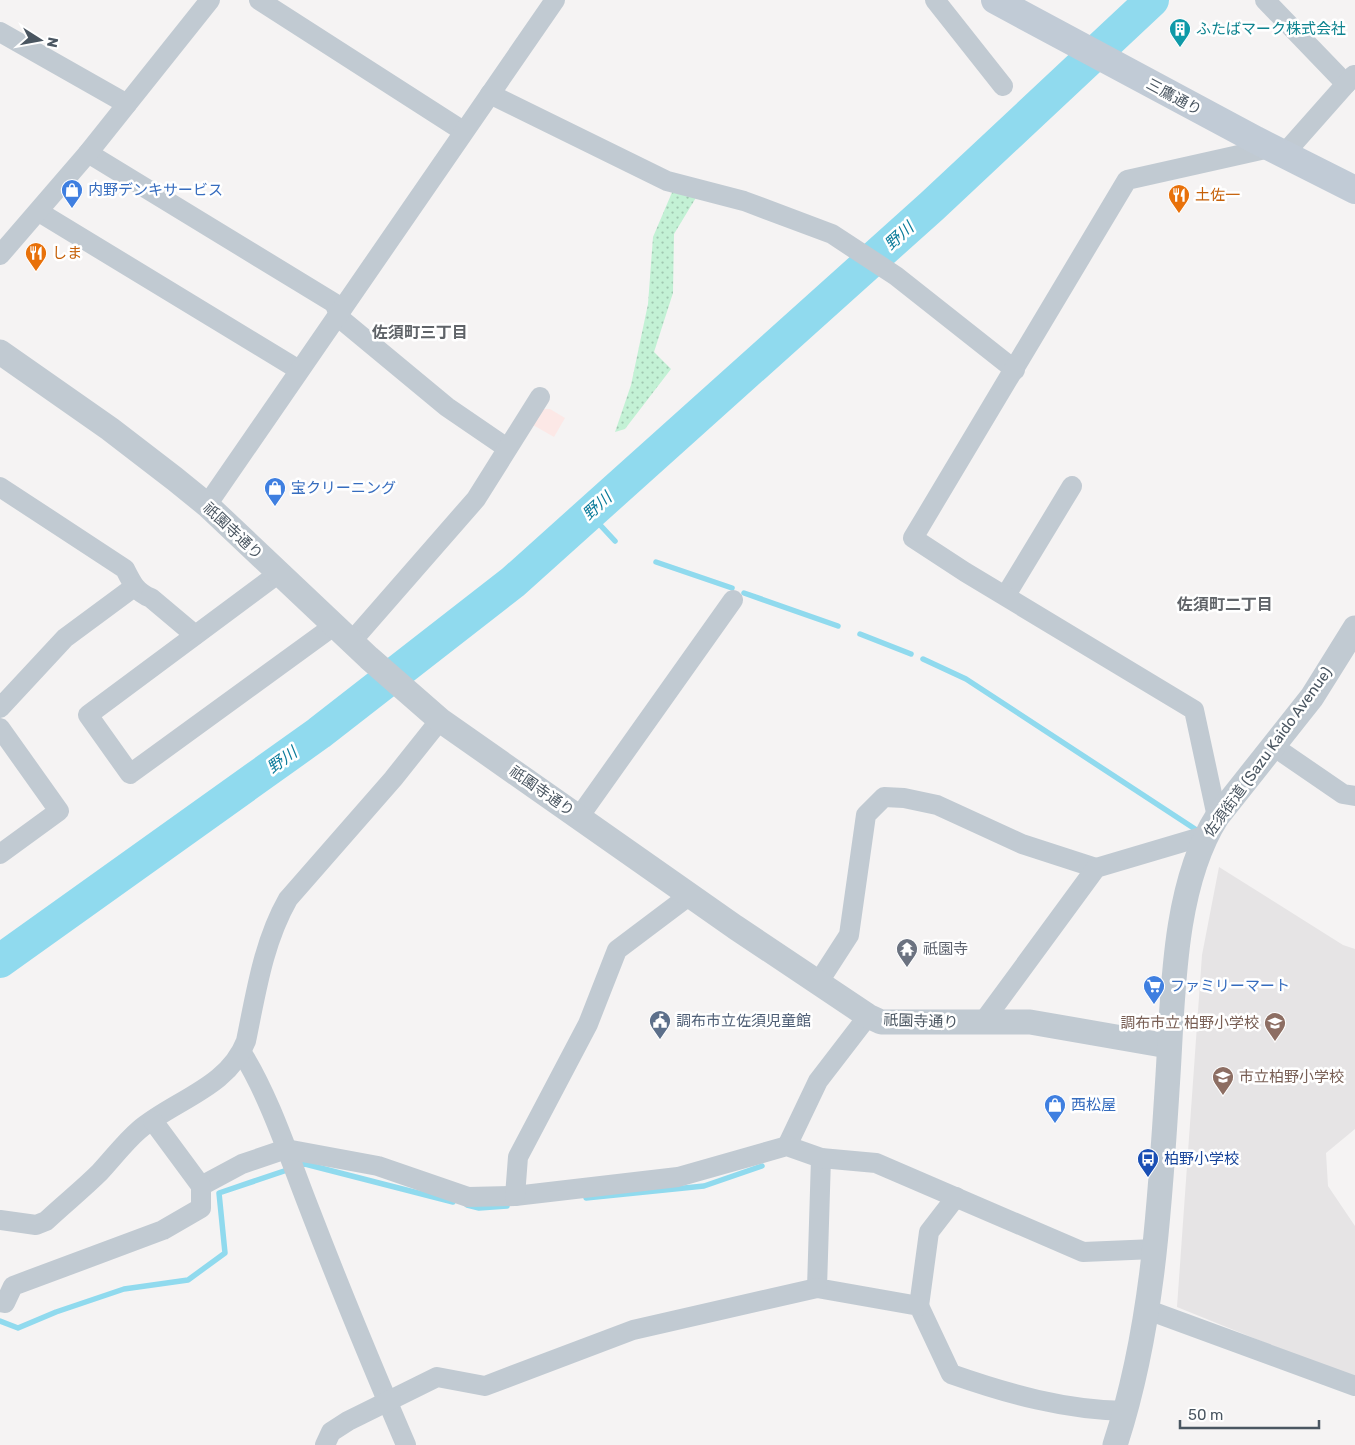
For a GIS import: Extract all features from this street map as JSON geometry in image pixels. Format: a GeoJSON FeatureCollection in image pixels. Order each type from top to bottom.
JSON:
{"type":"FeatureCollection","features":[{"type":"Feature","properties":{"kind":"main road","name":"三鷹通り"},"geometry":{"type":"LineString","coordinates":[[996,0],[1277,151],[1355,190]]}},
{"type":"Feature","properties":{"kind":"street"},"geometry":{"type":"LineString","coordinates":[[0,255],[88,153],[210,0]]}},
{"type":"Feature","properties":{"kind":"street"},"geometry":{"type":"LineString","coordinates":[[259,0],[463,131]]}},
{"type":"Feature","properties":{"kind":"street"},"geometry":{"type":"LineString","coordinates":[[207,505],[555,0]]}},
{"type":"Feature","properties":{"kind":"street"},"geometry":{"type":"LineString","coordinates":[[935,0],[1003,86]]}},
{"type":"Feature","properties":{"kind":"street"},"geometry":{"type":"LineString","coordinates":[[983,1022],[1096,868],[1211,827],[1194,710],[965,572],[913,538],[1127,180],[1277,151],[1351,79],[1265,0]]}},
{"type":"Feature","properties":{"kind":"street"},"geometry":{"type":"LineString","coordinates":[[0,32],[127,104]]}},
{"type":"Feature","properties":{"kind":"street"},"geometry":{"type":"LineString","coordinates":[[490,94],[667,181],[705,189],[744,201],[832,234],[896,276],[1015,370]]}},
{"type":"Feature","properties":{"kind":"street"},"geometry":{"type":"LineString","coordinates":[[88,153],[334,303],[342,320],[448,407],[507,448]]}},
{"type":"Feature","properties":{"kind":"street"},"geometry":{"type":"LineString","coordinates":[[39,212],[299,370]]}},
{"type":"Feature","properties":{"kind":"street","name":"祇園寺通り"},"geometry":{"type":"LineString","coordinates":[[0,352],[110,429],[207,505],[369,658],[431,712],[690,895],[868,1016],[882,1022],[1030,1022],[1168,1046]]}},
{"type":"Feature","properties":{"kind":"street"},"geometry":{"type":"LineString","coordinates":[[279,573],[88,715],[130,774],[343,633],[476,499],[540,397]]}},
{"type":"Feature","properties":{"kind":"street"},"geometry":{"type":"LineString","coordinates":[[1006,595],[1072,486]]}},
{"type":"Feature","properties":{"kind":"street"},"geometry":{"type":"LineString","coordinates":[[0,487],[125,569],[134,587],[143,595],[152,598],[196,635]]}},
{"type":"Feature","properties":{"kind":"street"},"geometry":{"type":"LineString","coordinates":[[0,708],[65,638],[134,587]]}},
{"type":"Feature","properties":{"kind":"street"},"geometry":{"type":"LineString","coordinates":[[579,817],[733,600]]}},
{"type":"Feature","properties":{"kind":"street","name":"佐須街道 (Sazu Kaido Avenue)"},"geometry":{"type":"LineString","coordinates":[[1116,1445],[1126,1411],[1148,1310],[1155,1249],[1168,1046],[1184,904],[1211,827],[1312,697],[1355,628]]}},
{"type":"Feature","properties":{"kind":"street"},"geometry":{"type":"LineString","coordinates":[[0,1220],[36,1225],[46,1221],[98,1173],[140,1130],[191,1099],[226,1072],[242,1053],[266,948],[275,922],[288,899],[387,786],[431,712]]}},
{"type":"Feature","properties":{"kind":"street"},"geometry":{"type":"LineString","coordinates":[[0,728],[59,811],[0,854]]}},
{"type":"Feature","properties":{"kind":"street"},"geometry":{"type":"LineString","coordinates":[[1273,746],[1343,794],[1355,796]]}},
{"type":"Feature","properties":{"kind":"street"},"geometry":{"type":"LineString","coordinates":[[818,983],[849,935],[866,816],[884,797],[937,805],[1022,844],[1096,868]]}},
{"type":"Feature","properties":{"kind":"street"},"geometry":{"type":"LineString","coordinates":[[515,1196],[518,1157],[588,1024],[617,950],[690,895]]}},
{"type":"Feature","properties":{"kind":"street"},"geometry":{"type":"LineString","coordinates":[[787,1146],[818,1080],[868,1016]]}},
{"type":"Feature","properties":{"kind":"street"},"geometry":{"type":"LineString","coordinates":[[242,1053],[251,1068],[286,1149],[406,1445]]}},
{"type":"Feature","properties":{"kind":"street"},"geometry":{"type":"LineString","coordinates":[[0,1302],[5,1303],[13,1286],[163,1230],[201,1208],[201,1186],[153,1121]]}},
{"type":"Feature","properties":{"kind":"street"},"geometry":{"type":"LineString","coordinates":[[201,1186],[242,1164],[286,1149],[378,1166],[468,1197],[515,1196],[678,1177],[787,1146],[821,1158],[876,1163],[1083,1252],[1155,1249]]}},
{"type":"Feature","properties":{"kind":"street"},"geometry":{"type":"LineString","coordinates":[[817,1288],[821,1158]]}},
{"type":"Feature","properties":{"kind":"street"},"geometry":{"type":"LineString","coordinates":[[956,1197],[929,1232],[919,1306],[951,1374],[1007,1394],[1096,1410],[1126,1411]]}},
{"type":"Feature","properties":{"kind":"street"},"geometry":{"type":"LineString","coordinates":[[325,1445],[331,1432],[387,1400],[437,1377],[486,1386],[633,1330],[817,1288],[919,1306]]}},
{"type":"Feature","properties":{"kind":"street"},"geometry":{"type":"LineString","coordinates":[[1148,1310],[1355,1386]]}},
{"type":"Feature","properties":{"kind":"shaded area"},"geometry":{"type":"Polygon","coordinates":[[[542,409],[550,409],[565,418],[554,437],[533,425],[542,409]]]}},
{"type":"Feature","properties":{"kind":"shaded area","name":"調布市立 柏野小学校"},"geometry":{"type":"Polygon","coordinates":[[[1219,867],[1343,945],[1355,949],[1355,1129],[1326,1153],[1328,1186],[1355,1226],[1355,1379],[1177,1307],[1202,955],[1219,867]]]}},
{"type":"Feature","properties":{"kind":"green space"},"geometry":{"type":"Polygon","coordinates":[[[673,190],[697,196],[674,234],[673,293],[654,352],[671,369],[625,429],[615,432],[631,385],[648,304],[653,237],[673,190]]]}},
{"type":"Feature","properties":{"kind":"waterway","name":"野川"},"geometry":{"type":"LineString","coordinates":[[0,961],[319,733],[513,582],[932,206],[1152,0]]}},
{"type":"Feature","properties":{"kind":"waterway"},"geometry":{"type":"LineString","coordinates":[[589,513],[615,541]]}},
{"type":"Feature","properties":{"kind":"waterway"},"geometry":{"type":"LineString","coordinates":[[656,562],[732,588]]}},
{"type":"Feature","properties":{"kind":"waterway"},"geometry":{"type":"LineString","coordinates":[[744,593],[838,626]]}},
{"type":"Feature","properties":{"kind":"waterway"},"geometry":{"type":"LineString","coordinates":[[860,634],[911,654]]}},
{"type":"Feature","properties":{"kind":"waterway"},"geometry":{"type":"LineString","coordinates":[[923,659],[966,679],[1195,829]]}},
{"type":"Feature","properties":{"kind":"waterway"},"geometry":{"type":"LineString","coordinates":[[0,1321],[18,1328],[56,1312],[124,1289],[188,1280],[225,1253],[219,1193],[305,1164],[453,1202]]}},
{"type":"Feature","properties":{"kind":"waterway"},"geometry":{"type":"LineString","coordinates":[[586,1198],[704,1186],[762,1166]]}},
{"type":"Feature","properties":{"kind":"waterway"},"geometry":{"type":"LineString","coordinates":[[467,1205],[479,1208],[507,1206]]}},
{"type":"Feature","properties":{"kind":"place","name":"ふたばマーク株式会社"},"geometry":{"type":"Point","coordinates":[1180,48]}},
{"type":"Feature","properties":{"kind":"place","name":"内野デンキサービス"},"geometry":{"type":"Point","coordinates":[72,209]}},
{"type":"Feature","properties":{"kind":"place","name":"土佐一"},"geometry":{"type":"Point","coordinates":[1179,214]}},
{"type":"Feature","properties":{"kind":"place","name":"しま"},"geometry":{"type":"Point","coordinates":[36,272]}},
{"type":"Feature","properties":{"kind":"place","name":"宝クリーニング"},"geometry":{"type":"Point","coordinates":[275,507]}},
{"type":"Feature","properties":{"kind":"place","name":"祇園寺"},"geometry":{"type":"Point","coordinates":[907,968]}},
{"type":"Feature","properties":{"kind":"place","name":"ファミリーマート"},"geometry":{"type":"Point","coordinates":[1154,1005]}},
{"type":"Feature","properties":{"kind":"place","name":"調布市立佐須児童館"},"geometry":{"type":"Point","coordinates":[660,1040]}},
{"type":"Feature","properties":{"kind":"place","name":"調布市立 柏野小学校"},"geometry":{"type":"Point","coordinates":[1275,1042]}},
{"type":"Feature","properties":{"kind":"place","name":"市立柏野小学校"},"geometry":{"type":"Point","coordinates":[1223,1096]}},
{"type":"Feature","properties":{"kind":"place","name":"西松屋"},"geometry":{"type":"Point","coordinates":[1055,1124]}},
{"type":"Feature","properties":{"kind":"place","name":"柏野小学校"},"geometry":{"type":"Point","coordinates":[1148,1178]}},
{"type":"Feature","properties":{"kind":"district","name":"佐須町三丁目"},"geometry":{"type":"Point","coordinates":[420,332]}},
{"type":"Feature","properties":{"kind":"district","name":"佐須町二丁目"},"geometry":{"type":"Point","coordinates":[1225,604]}}]}
